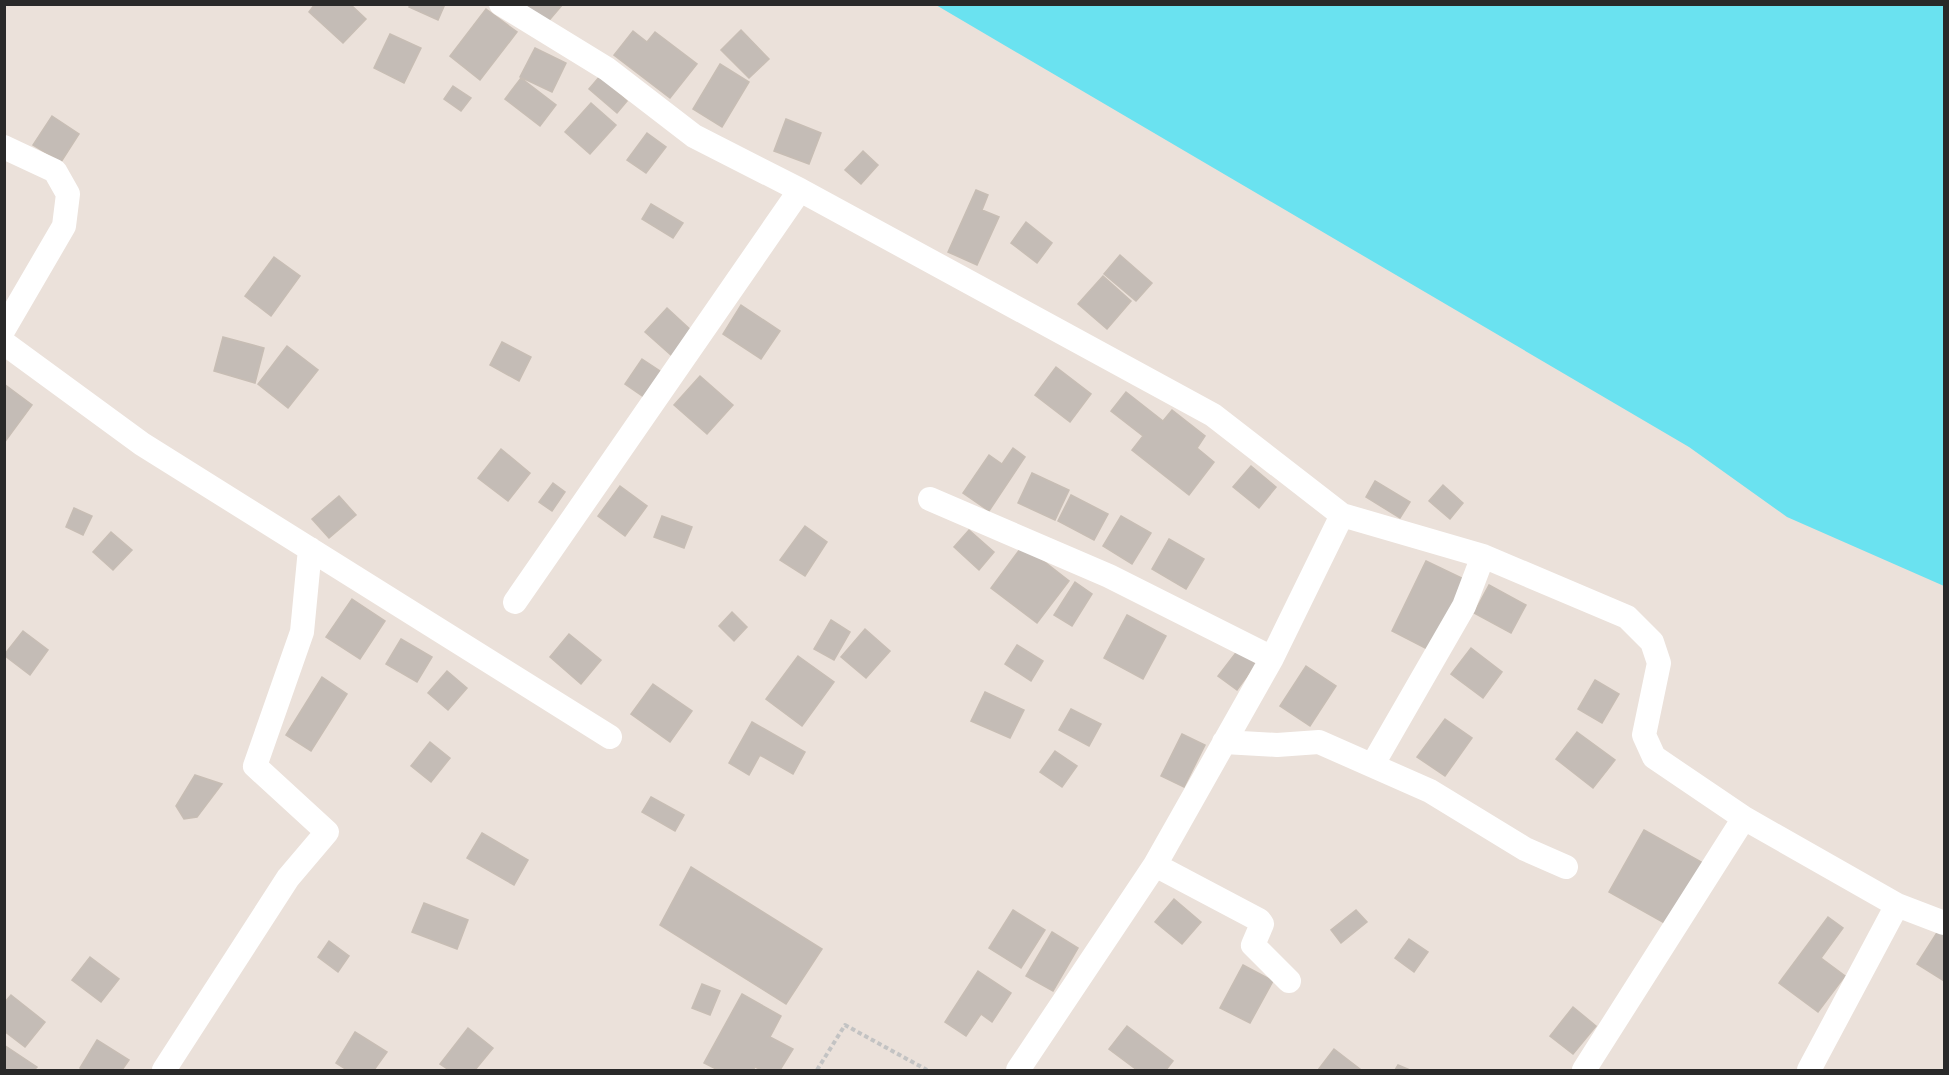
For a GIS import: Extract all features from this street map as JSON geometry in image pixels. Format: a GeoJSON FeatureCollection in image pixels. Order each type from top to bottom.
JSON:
{"type":"FeatureCollection","features":[{"type":"Feature","properties":{"kind":"street"},"geometry":{"type":"LineString","coordinates":[[501,4],[607,69],[694,136],[800,190],[1213,415],[1342,514],[1483,556],[1627,617],[1652,642],[1659,663],[1644,735],[1654,757],[1744,819],[1897,905],[1944,923]]}},
{"type":"Feature","properties":{"kind":"street"},"geometry":{"type":"LineString","coordinates":[[4,147],[56,171],[68,194],[64,226],[4,329]]}},
{"type":"Feature","properties":{"kind":"street"},"geometry":{"type":"LineString","coordinates":[[515,602],[800,190]]}},
{"type":"Feature","properties":{"kind":"street"},"geometry":{"type":"LineString","coordinates":[[4,343],[142,444],[610,737]]}},
{"type":"Feature","properties":{"kind":"street"},"geometry":{"type":"LineString","coordinates":[[930,499],[1109,576],[1272,658]]}},
{"type":"Feature","properties":{"kind":"street"},"geometry":{"type":"LineString","coordinates":[[1018,1071],[1155,865],[1272,658],[1342,514]]}},
{"type":"Feature","properties":{"kind":"street"},"geometry":{"type":"LineString","coordinates":[[164,1071],[288,878],[327,832],[255,766],[302,632],[310,549]]}},
{"type":"Feature","properties":{"kind":"street"},"geometry":{"type":"LineString","coordinates":[[1373,764],[1464,606],[1483,556]]}},
{"type":"Feature","properties":{"kind":"street"},"geometry":{"type":"LineString","coordinates":[[1224,742],[1277,745],[1319,742],[1430,791],[1525,849],[1566,867]]}},
{"type":"Feature","properties":{"kind":"street"},"geometry":{"type":"LineString","coordinates":[[1584,1071],[1744,819]]}},
{"type":"Feature","properties":{"kind":"street"},"geometry":{"type":"LineString","coordinates":[[1155,865],[1259,920],[1262,924],[1253,945],[1289,981]]}},
{"type":"Feature","properties":{"kind":"street"},"geometry":{"type":"LineString","coordinates":[[1809,1071],[1897,905]]}},
{"type":"Feature","properties":{"kind":"path"},"geometry":{"type":"LineString","coordinates":[[817,1071],[845,1025],[927,1071]]}},
{"type":"Feature","properties":{"kind":"water"},"geometry":{"type":"Polygon","coordinates":[[[936,5],[1944,5],[1944,586],[1787,517],[1689,447],[936,5]]]}},
{"type":"Feature","properties":{"kind":"building"},"geometry":{"type":"Polygon","coordinates":[[[315,4],[350,4],[366,19],[343,43],[309,12],[315,4]]]}},
{"type":"Feature","properties":{"kind":"building"},"geometry":{"type":"Polygon","coordinates":[[[411,4],[445,4],[438,20],[409,7],[411,4]]]}},
{"type":"Feature","properties":{"kind":"building"},"geometry":{"type":"Polygon","coordinates":[[[524,4],[563,4],[546,24],[524,4]]]}},
{"type":"Feature","properties":{"kind":"building"},"geometry":{"type":"Polygon","coordinates":[[[486,9],[517,32],[480,80],[450,56],[486,9]]]}},
{"type":"Feature","properties":{"kind":"building"},"geometry":{"type":"Polygon","coordinates":[[[741,30],[769,59],[749,78],[721,50],[741,30]]]}},
{"type":"Feature","properties":{"kind":"building"},"geometry":{"type":"Polygon","coordinates":[[[633,31],[647,42],[655,32],[697,64],[670,98],[614,55],[633,31]]]}},
{"type":"Feature","properties":{"kind":"building"},"geometry":{"type":"Polygon","coordinates":[[[390,34],[421,48],[404,83],[374,68],[390,34]]]}},
{"type":"Feature","properties":{"kind":"building"},"geometry":{"type":"Polygon","coordinates":[[[535,48],[566,63],[552,92],[520,77],[535,48]]]}},
{"type":"Feature","properties":{"kind":"building"},"geometry":{"type":"Polygon","coordinates":[[[720,64],[749,82],[722,127],[693,109],[720,64]]]}},
{"type":"Feature","properties":{"kind":"building"},"geometry":{"type":"Polygon","coordinates":[[[600,76],[627,101],[617,113],[589,89],[600,76]]]}},
{"type":"Feature","properties":{"kind":"building"},"geometry":{"type":"Polygon","coordinates":[[[521,78],[556,105],[540,126],[505,99],[521,78]]]}},
{"type":"Feature","properties":{"kind":"building"},"geometry":{"type":"Polygon","coordinates":[[[453,86],[471,98],[461,111],[444,99],[453,86]]]}},
{"type":"Feature","properties":{"kind":"building"},"geometry":{"type":"Polygon","coordinates":[[[591,103],[616,125],[590,154],[565,132],[591,103]]]}},
{"type":"Feature","properties":{"kind":"building"},"geometry":{"type":"Polygon","coordinates":[[[52,116],[79,134],[61,162],[33,145],[52,116]]]}},
{"type":"Feature","properties":{"kind":"building"},"geometry":{"type":"Polygon","coordinates":[[[786,119],[821,133],[809,164],[774,151],[786,119]]]}},
{"type":"Feature","properties":{"kind":"building"},"geometry":{"type":"Polygon","coordinates":[[[647,133],[666,147],[646,173],[627,160],[647,133]]]}},
{"type":"Feature","properties":{"kind":"building"},"geometry":{"type":"Polygon","coordinates":[[[863,151],[878,165],[861,184],[845,170],[863,151]]]}},
{"type":"Feature","properties":{"kind":"building"},"geometry":{"type":"Polygon","coordinates":[[[976,190],[988,195],[982,210],[999,217],[977,265],[948,252],[976,190]]]}},
{"type":"Feature","properties":{"kind":"building"},"geometry":{"type":"Polygon","coordinates":[[[651,204],[683,223],[673,238],[642,219],[651,204]]]}},
{"type":"Feature","properties":{"kind":"building"},"geometry":{"type":"Polygon","coordinates":[[[1026,222],[1052,243],[1037,263],[1011,243],[1026,222]]]}},
{"type":"Feature","properties":{"kind":"building"},"geometry":{"type":"Polygon","coordinates":[[[1120,255],[1152,283],[1136,301],[1104,274],[1120,255]]]}},
{"type":"Feature","properties":{"kind":"building"},"geometry":{"type":"Polygon","coordinates":[[[274,257],[300,276],[271,316],[245,296],[274,257]]]}},
{"type":"Feature","properties":{"kind":"building"},"geometry":{"type":"Polygon","coordinates":[[[1103,276],[1131,301],[1107,329],[1078,304],[1103,276]]]}},
{"type":"Feature","properties":{"kind":"building"},"geometry":{"type":"Polygon","coordinates":[[[741,305],[780,331],[761,359],[723,334],[741,305]]]}},
{"type":"Feature","properties":{"kind":"building"},"geometry":{"type":"Polygon","coordinates":[[[667,308],[693,332],[672,356],[645,332],[667,308]]]}},
{"type":"Feature","properties":{"kind":"building"},"geometry":{"type":"Polygon","coordinates":[[[223,337],[264,348],[255,383],[214,371],[223,337]]]}},
{"type":"Feature","properties":{"kind":"building"},"geometry":{"type":"Polygon","coordinates":[[[502,342],[531,357],[519,381],[490,365],[502,342]]]}},
{"type":"Feature","properties":{"kind":"building"},"geometry":{"type":"Polygon","coordinates":[[[287,346],[318,370],[288,408],[258,384],[287,346]]]}},
{"type":"Feature","properties":{"kind":"building"},"geometry":{"type":"Polygon","coordinates":[[[642,359],[669,377],[651,402],[625,384],[642,359]]]}},
{"type":"Feature","properties":{"kind":"building"},"geometry":{"type":"Polygon","coordinates":[[[1056,367],[1091,394],[1070,422],[1035,395],[1056,367]]]}},
{"type":"Feature","properties":{"kind":"building"},"geometry":{"type":"Polygon","coordinates":[[[700,376],[733,405],[707,434],[674,405],[700,376]]]}},
{"type":"Feature","properties":{"kind":"building"},"geometry":{"type":"Polygon","coordinates":[[[4,384],[32,405],[4,443],[4,384]]]}},
{"type":"Feature","properties":{"kind":"building"},"geometry":{"type":"Polygon","coordinates":[[[1126,392],[1163,421],[1172,410],[1205,436],[1197,448],[1214,462],[1189,495],[1132,450],[1143,436],[1111,411],[1126,392]]]}},
{"type":"Feature","properties":{"kind":"building"},"geometry":{"type":"Polygon","coordinates":[[[1013,448],[1025,457],[989,511],[963,493],[989,455],[1002,464],[1013,448]]]}},
{"type":"Feature","properties":{"kind":"building"},"geometry":{"type":"Polygon","coordinates":[[[501,449],[530,473],[508,501],[478,478],[501,449]]]}},
{"type":"Feature","properties":{"kind":"building"},"geometry":{"type":"Polygon","coordinates":[[[1251,466],[1276,487],[1259,508],[1233,487],[1251,466]]]}},
{"type":"Feature","properties":{"kind":"building"},"geometry":{"type":"Polygon","coordinates":[[[1032,473],[1069,490],[1055,520],[1018,503],[1032,473]]]}},
{"type":"Feature","properties":{"kind":"building"},"geometry":{"type":"Polygon","coordinates":[[[1375,481],[1410,502],[1400,518],[1366,497],[1375,481]]]}},
{"type":"Feature","properties":{"kind":"building"},"geometry":{"type":"Polygon","coordinates":[[[553,483],[565,492],[552,511],[539,502],[553,483]]]}},
{"type":"Feature","properties":{"kind":"building"},"geometry":{"type":"Polygon","coordinates":[[[1443,485],[1463,503],[1450,519],[1429,501],[1443,485]]]}},
{"type":"Feature","properties":{"kind":"building"},"geometry":{"type":"Polygon","coordinates":[[[620,486],[647,506],[625,536],[598,516],[620,486]]]}},
{"type":"Feature","properties":{"kind":"building"},"geometry":{"type":"Polygon","coordinates":[[[1071,495],[1108,514],[1094,540],[1058,521],[1071,495]]]}},
{"type":"Feature","properties":{"kind":"building"},"geometry":{"type":"Polygon","coordinates":[[[339,496],[356,515],[329,538],[312,519],[339,496]]]}},
{"type":"Feature","properties":{"kind":"building"},"geometry":{"type":"Polygon","coordinates":[[[74,508],[92,516],[83,535],[66,527],[74,508]]]}},
{"type":"Feature","properties":{"kind":"building"},"geometry":{"type":"Polygon","coordinates":[[[662,516],[692,527],[684,548],[654,537],[662,516]]]}},
{"type":"Feature","properties":{"kind":"building"},"geometry":{"type":"Polygon","coordinates":[[[1121,516],[1151,533],[1132,564],[1103,546],[1121,516]]]}},
{"type":"Feature","properties":{"kind":"building"},"geometry":{"type":"Polygon","coordinates":[[[805,526],[827,542],[805,576],[780,560],[805,526]]]}},
{"type":"Feature","properties":{"kind":"building"},"geometry":{"type":"Polygon","coordinates":[[[969,530],[994,552],[979,570],[954,547],[969,530]]]}},
{"type":"Feature","properties":{"kind":"building"},"geometry":{"type":"Polygon","coordinates":[[[111,532],[132,550],[113,570],[93,552],[111,532]]]}},
{"type":"Feature","properties":{"kind":"building"},"geometry":{"type":"Polygon","coordinates":[[[1169,539],[1204,559],[1186,589],[1152,569],[1169,539]]]}},
{"type":"Feature","properties":{"kind":"building"},"geometry":{"type":"Polygon","coordinates":[[[1023,545],[1069,581],[1037,623],[991,588],[1023,545]]]}},
{"type":"Feature","properties":{"kind":"building"},"geometry":{"type":"Polygon","coordinates":[[[1426,561],[1466,580],[1431,651],[1392,631],[1426,561]]]}},
{"type":"Feature","properties":{"kind":"building"},"geometry":{"type":"Polygon","coordinates":[[[1075,582],[1092,594],[1072,626],[1054,615],[1075,582]]]}},
{"type":"Feature","properties":{"kind":"building"},"geometry":{"type":"Polygon","coordinates":[[[1489,585],[1526,605],[1511,633],[1474,613],[1489,585]]]}},
{"type":"Feature","properties":{"kind":"building"},"geometry":{"type":"Polygon","coordinates":[[[352,599],[385,621],[360,659],[326,637],[352,599]]]}},
{"type":"Feature","properties":{"kind":"building"},"geometry":{"type":"Polygon","coordinates":[[[732,612],[747,627],[734,641],[719,626],[732,612]]]}},
{"type":"Feature","properties":{"kind":"building"},"geometry":{"type":"Polygon","coordinates":[[[1127,615],[1166,636],[1143,679],[1104,658],[1127,615]]]}},
{"type":"Feature","properties":{"kind":"building"},"geometry":{"type":"Polygon","coordinates":[[[831,620],[850,632],[834,660],[814,649],[831,620]]]}},
{"type":"Feature","properties":{"kind":"building"},"geometry":{"type":"Polygon","coordinates":[[[865,629],[890,651],[866,678],[841,657],[865,629]]]}},
{"type":"Feature","properties":{"kind":"building"},"geometry":{"type":"Polygon","coordinates":[[[23,631],[48,650],[30,675],[4,655],[23,631]]]}},
{"type":"Feature","properties":{"kind":"building"},"geometry":{"type":"Polygon","coordinates":[[[569,634],[601,660],[581,684],[550,657],[569,634]]]}},
{"type":"Feature","properties":{"kind":"building"},"geometry":{"type":"Polygon","coordinates":[[[401,639],[432,657],[417,682],[386,664],[401,639]]]}},
{"type":"Feature","properties":{"kind":"building"},"geometry":{"type":"Polygon","coordinates":[[[1017,645],[1043,661],[1031,681],[1005,664],[1017,645]]]}},
{"type":"Feature","properties":{"kind":"building"},"geometry":{"type":"Polygon","coordinates":[[[1471,648],[1502,672],[1483,698],[1451,674],[1471,648]]]}},
{"type":"Feature","properties":{"kind":"building"},"geometry":{"type":"Polygon","coordinates":[[[1238,650],[1256,664],[1237,690],[1218,676],[1238,650]]]}},
{"type":"Feature","properties":{"kind":"building"},"geometry":{"type":"Polygon","coordinates":[[[798,656],[834,682],[802,726],[766,699],[798,656]]]}},
{"type":"Feature","properties":{"kind":"building"},"geometry":{"type":"Polygon","coordinates":[[[1306,666],[1336,686],[1310,726],[1280,706],[1306,666]]]}},
{"type":"Feature","properties":{"kind":"building"},"geometry":{"type":"Polygon","coordinates":[[[447,671],[467,688],[448,710],[428,693],[447,671]]]}},
{"type":"Feature","properties":{"kind":"building"},"geometry":{"type":"Polygon","coordinates":[[[322,677],[347,694],[311,751],[286,735],[322,677]]]}},
{"type":"Feature","properties":{"kind":"building"},"geometry":{"type":"Polygon","coordinates":[[[1595,680],[1619,694],[1602,723],[1578,709],[1595,680]]]}},
{"type":"Feature","properties":{"kind":"building"},"geometry":{"type":"Polygon","coordinates":[[[653,684],[692,711],[670,742],[631,714],[653,684]]]}},
{"type":"Feature","properties":{"kind":"building"},"geometry":{"type":"Polygon","coordinates":[[[985,692],[1024,710],[1010,738],[971,721],[985,692]]]}},
{"type":"Feature","properties":{"kind":"building"},"geometry":{"type":"Polygon","coordinates":[[[1071,709],[1101,724],[1089,746],[1059,730],[1071,709]]]}},
{"type":"Feature","properties":{"kind":"building"},"geometry":{"type":"Polygon","coordinates":[[[1445,719],[1472,738],[1445,776],[1417,757],[1445,719]]]}},
{"type":"Feature","properties":{"kind":"building"},"geometry":{"type":"Polygon","coordinates":[[[752,722],[805,752],[793,774],[760,755],[749,775],[729,763],[752,722]]]}},
{"type":"Feature","properties":{"kind":"building"},"geometry":{"type":"Polygon","coordinates":[[[1577,732],[1615,760],[1593,788],[1556,759],[1577,732]]]}},
{"type":"Feature","properties":{"kind":"building"},"geometry":{"type":"Polygon","coordinates":[[[1182,734],[1205,745],[1184,787],[1161,776],[1182,734]]]}},
{"type":"Feature","properties":{"kind":"building"},"geometry":{"type":"Polygon","coordinates":[[[430,742],[450,758],[431,782],[411,766],[430,742]]]}},
{"type":"Feature","properties":{"kind":"building"},"geometry":{"type":"Polygon","coordinates":[[[1055,751],[1077,766],[1062,787],[1040,772],[1055,751]]]}},
{"type":"Feature","properties":{"kind":"building"},"geometry":{"type":"Polygon","coordinates":[[[195,775],[222,784],[197,817],[184,819],[176,806],[195,775]]]}},
{"type":"Feature","properties":{"kind":"building"},"geometry":{"type":"Polygon","coordinates":[[[651,797],[684,815],[675,831],[642,812],[651,797]]]}},
{"type":"Feature","properties":{"kind":"building"},"geometry":{"type":"Polygon","coordinates":[[[1644,830],[1703,863],[1668,925],[1609,892],[1644,830]]]}},
{"type":"Feature","properties":{"kind":"building"},"geometry":{"type":"Polygon","coordinates":[[[482,833],[528,860],[514,885],[467,858],[482,833]]]}},
{"type":"Feature","properties":{"kind":"building"},"geometry":{"type":"Polygon","coordinates":[[[691,867],[822,949],[786,1004],[660,925],[691,867]]]}},
{"type":"Feature","properties":{"kind":"building"},"geometry":{"type":"Polygon","coordinates":[[[1174,899],[1201,922],[1182,944],[1155,922],[1174,899]]]}},
{"type":"Feature","properties":{"kind":"building"},"geometry":{"type":"Polygon","coordinates":[[[424,903],[468,920],[457,949],[412,932],[424,903]]]}},
{"type":"Feature","properties":{"kind":"building"},"geometry":{"type":"Polygon","coordinates":[[[1013,910],[1045,930],[1021,968],[989,948],[1013,910]]]}},
{"type":"Feature","properties":{"kind":"building"},"geometry":{"type":"Polygon","coordinates":[[[1356,910],[1367,922],[1341,943],[1331,930],[1356,910]]]}},
{"type":"Feature","properties":{"kind":"building"},"geometry":{"type":"Polygon","coordinates":[[[1828,917],[1843,928],[1821,958],[1845,976],[1818,1012],[1779,983],[1828,917]]]}},
{"type":"Feature","properties":{"kind":"building"},"geometry":{"type":"Polygon","coordinates":[[[1938,931],[1944,935],[1944,981],[1917,964],[1938,931]]]}},
{"type":"Feature","properties":{"kind":"building"},"geometry":{"type":"Polygon","coordinates":[[[1052,932],[1078,948],[1053,991],[1026,976],[1052,932]]]}},
{"type":"Feature","properties":{"kind":"building"},"geometry":{"type":"Polygon","coordinates":[[[1409,939],[1428,952],[1414,972],[1395,958],[1409,939]]]}},
{"type":"Feature","properties":{"kind":"building"},"geometry":{"type":"Polygon","coordinates":[[[329,941],[349,956],[338,972],[318,957],[329,941]]]}},
{"type":"Feature","properties":{"kind":"building"},"geometry":{"type":"Polygon","coordinates":[[[90,957],[119,979],[101,1002],[72,980],[90,957]]]}},
{"type":"Feature","properties":{"kind":"building"},"geometry":{"type":"Polygon","coordinates":[[[1243,965],[1273,981],[1250,1023],[1220,1008],[1243,965]]]}},
{"type":"Feature","properties":{"kind":"building"},"geometry":{"type":"Polygon","coordinates":[[[978,971],[1011,993],[992,1022],[981,1014],[966,1036],[945,1022],[978,971]]]}},
{"type":"Feature","properties":{"kind":"building"},"geometry":{"type":"Polygon","coordinates":[[[702,984],[720,991],[710,1015],[692,1008],[702,984]]]}},
{"type":"Feature","properties":{"kind":"building"},"geometry":{"type":"Polygon","coordinates":[[[742,994],[781,1016],[770,1037],[793,1049],[780,1070],[762,1070],[755,1067],[753,1070],[718,1070],[704,1063],[742,994]]]}},
{"type":"Feature","properties":{"kind":"building"},"geometry":{"type":"Polygon","coordinates":[[[11,995],[45,1022],[25,1047],[4,1031],[4,1003],[11,995]]]}},
{"type":"Feature","properties":{"kind":"building"},"geometry":{"type":"Polygon","coordinates":[[[1573,1007],[1596,1026],[1573,1054],[1550,1036],[1573,1007]]]}},
{"type":"Feature","properties":{"kind":"building"},"geometry":{"type":"Polygon","coordinates":[[[1127,1026],[1173,1061],[1166,1070],[1137,1070],[1109,1049],[1127,1026]]]}},
{"type":"Feature","properties":{"kind":"building"},"geometry":{"type":"Polygon","coordinates":[[[468,1028],[493,1048],[475,1070],[449,1070],[440,1064],[468,1028]]]}},
{"type":"Feature","properties":{"kind":"building"},"geometry":{"type":"Polygon","coordinates":[[[355,1032],[387,1052],[374,1070],[347,1070],[336,1063],[355,1032]]]}},
{"type":"Feature","properties":{"kind":"building"},"geometry":{"type":"Polygon","coordinates":[[[97,1040],[129,1060],[122,1070],[84,1070],[80,1068],[97,1040]]]}},
{"type":"Feature","properties":{"kind":"building"},"geometry":{"type":"Polygon","coordinates":[[[4,1045],[37,1067],[34,1070],[4,1070],[4,1045]]]}},
{"type":"Feature","properties":{"kind":"building"},"geometry":{"type":"Polygon","coordinates":[[[1334,1049],[1360,1069],[1318,1070],[1334,1049]]]}},
{"type":"Feature","properties":{"kind":"building"},"geometry":{"type":"Polygon","coordinates":[[[1398,1065],[1410,1070],[1395,1070],[1398,1065]]]}}]}
